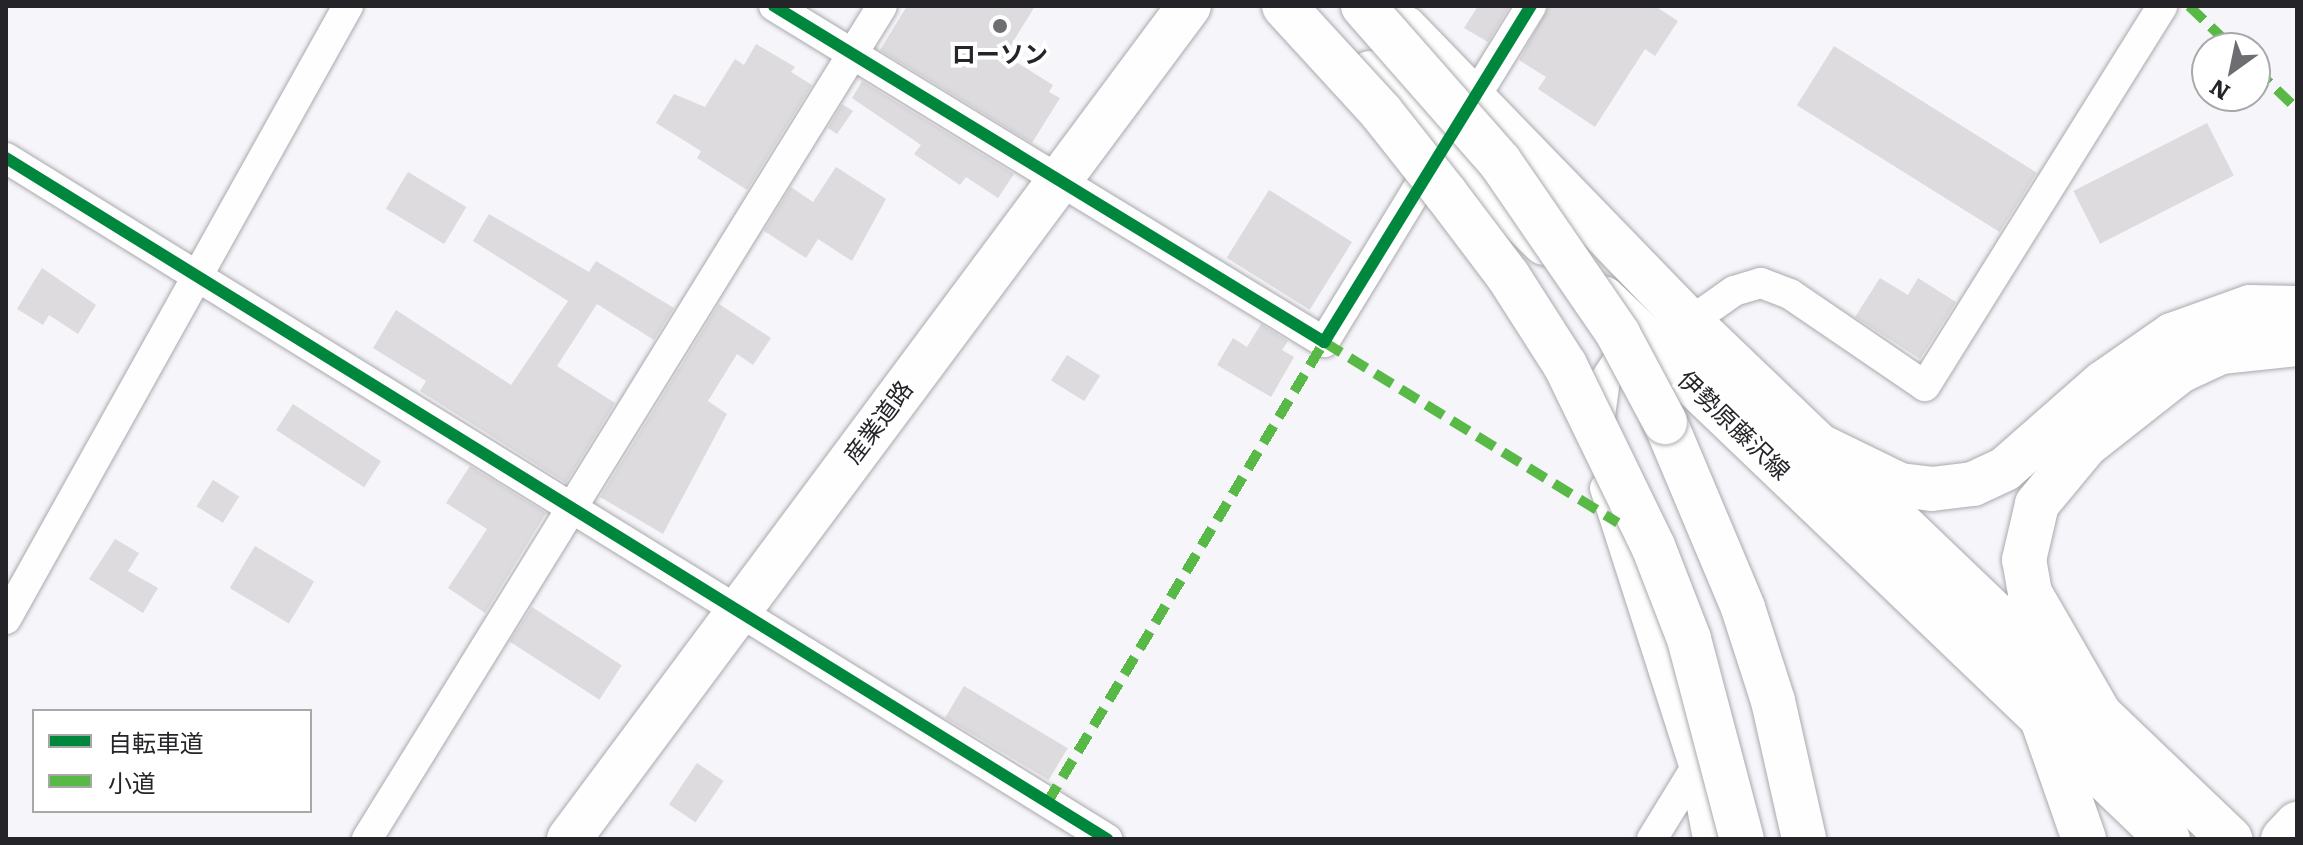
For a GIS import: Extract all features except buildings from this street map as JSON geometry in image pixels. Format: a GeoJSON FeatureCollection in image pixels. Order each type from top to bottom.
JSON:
{"type":"FeatureCollection","features":[{"type":"Feature","properties":{"kind":"main road","name":"産業道路"},"geometry":{"type":"LineString","coordinates":[[569,839],[734,611],[1189,6]]}},
{"type":"Feature","properties":{"kind":"main road"},"geometry":{"type":"LineString","coordinates":[[1284,6],[1381,112],[1446,194],[1508,276],[1565,365],[1653,546],[1689,639],[1742,839]]}},
{"type":"Feature","properties":{"kind":"main road","name":"伊勢原藤沢線"},"geometry":{"type":"LineString","coordinates":[[1304,6],[1443,147],[2168,839]]}},
{"type":"Feature","properties":{"kind":"main road"},"geometry":{"type":"LineString","coordinates":[[1363,6],[1500,162],[1618,334],[1658,410],[1743,608],[1773,701],[1804,839]]}},
{"type":"Feature","properties":{"kind":"main road","name":"伊勢原藤沢線"},"geometry":{"type":"LineString","coordinates":[[1382,6],[1476,96],[1690,322],[2230,839]]}},
{"type":"Feature","properties":{"kind":"main road"},"geometry":{"type":"LineString","coordinates":[[1820,446],[1900,485],[1932,489],[1973,484],[2005,469],[2103,383],[2172,335],[2250,307],[2297,308]]}},
{"type":"Feature","properties":{"kind":"main road"},"geometry":{"type":"LineString","coordinates":[[2099,713],[2030,593],[2024,560],[2037,504],[2086,445],[2180,371],[2221,352],[2297,344]]}},
{"type":"Feature","properties":{"kind":"main road"},"geometry":{"type":"LineString","coordinates":[[2042,719],[2084,839]]}},
{"type":"Feature","properties":{"kind":"main road"},"geometry":{"type":"LineString","coordinates":[[2283,839],[2297,824]]}},
{"type":"Feature","properties":{"kind":"street"},"geometry":{"type":"LineString","coordinates":[[6,619],[348,6]]}},
{"type":"Feature","properties":{"kind":"street"},"geometry":{"type":"LineString","coordinates":[[774,6],[1324,342],[1531,6]]}},
{"type":"Feature","properties":{"kind":"street"},"geometry":{"type":"LineString","coordinates":[[367,839],[882,6]]}},
{"type":"Feature","properties":{"kind":"street"},"geometry":{"type":"LineString","coordinates":[[1690,322],[1734,291],[1761,283],[1790,294],[1925,386],[2162,6]]}},
{"type":"Feature","properties":{"kind":"street"},"geometry":{"type":"LineString","coordinates":[[6,158],[1107,839]]}},
{"type":"Feature","properties":{"kind":"street"},"geometry":{"type":"LineString","coordinates":[[1637,331],[1605,380],[1594,458],[1695,769],[1708,839]]}},
{"type":"Feature","properties":{"kind":"street"},"geometry":{"type":"LineString","coordinates":[[1652,839],[1695,769]]}},
{"type":"Feature","properties":{"kind":"marked path"},"geometry":{"type":"LineString","coordinates":[[2189,6],[2216,32]]}},
{"type":"Feature","properties":{"kind":"marked path"},"geometry":{"type":"LineString","coordinates":[[2271,84],[2297,109]]}},
{"type":"Feature","properties":{"kind":"marked path"},"geometry":{"type":"LineString","coordinates":[[1047,803],[1324,342],[1618,523]]}},
{"type":"Feature","properties":{"kind":"cycle path"},"geometry":{"type":"LineString","coordinates":[[774,6],[1324,342],[1531,6]]}},
{"type":"Feature","properties":{"kind":"cycle path"},"geometry":{"type":"LineString","coordinates":[[6,158],[1107,839]]}},
{"type":"Feature","properties":{"kind":"place","name":"ローソン"},"geometry":{"type":"Point","coordinates":[1000,26]}}]}
